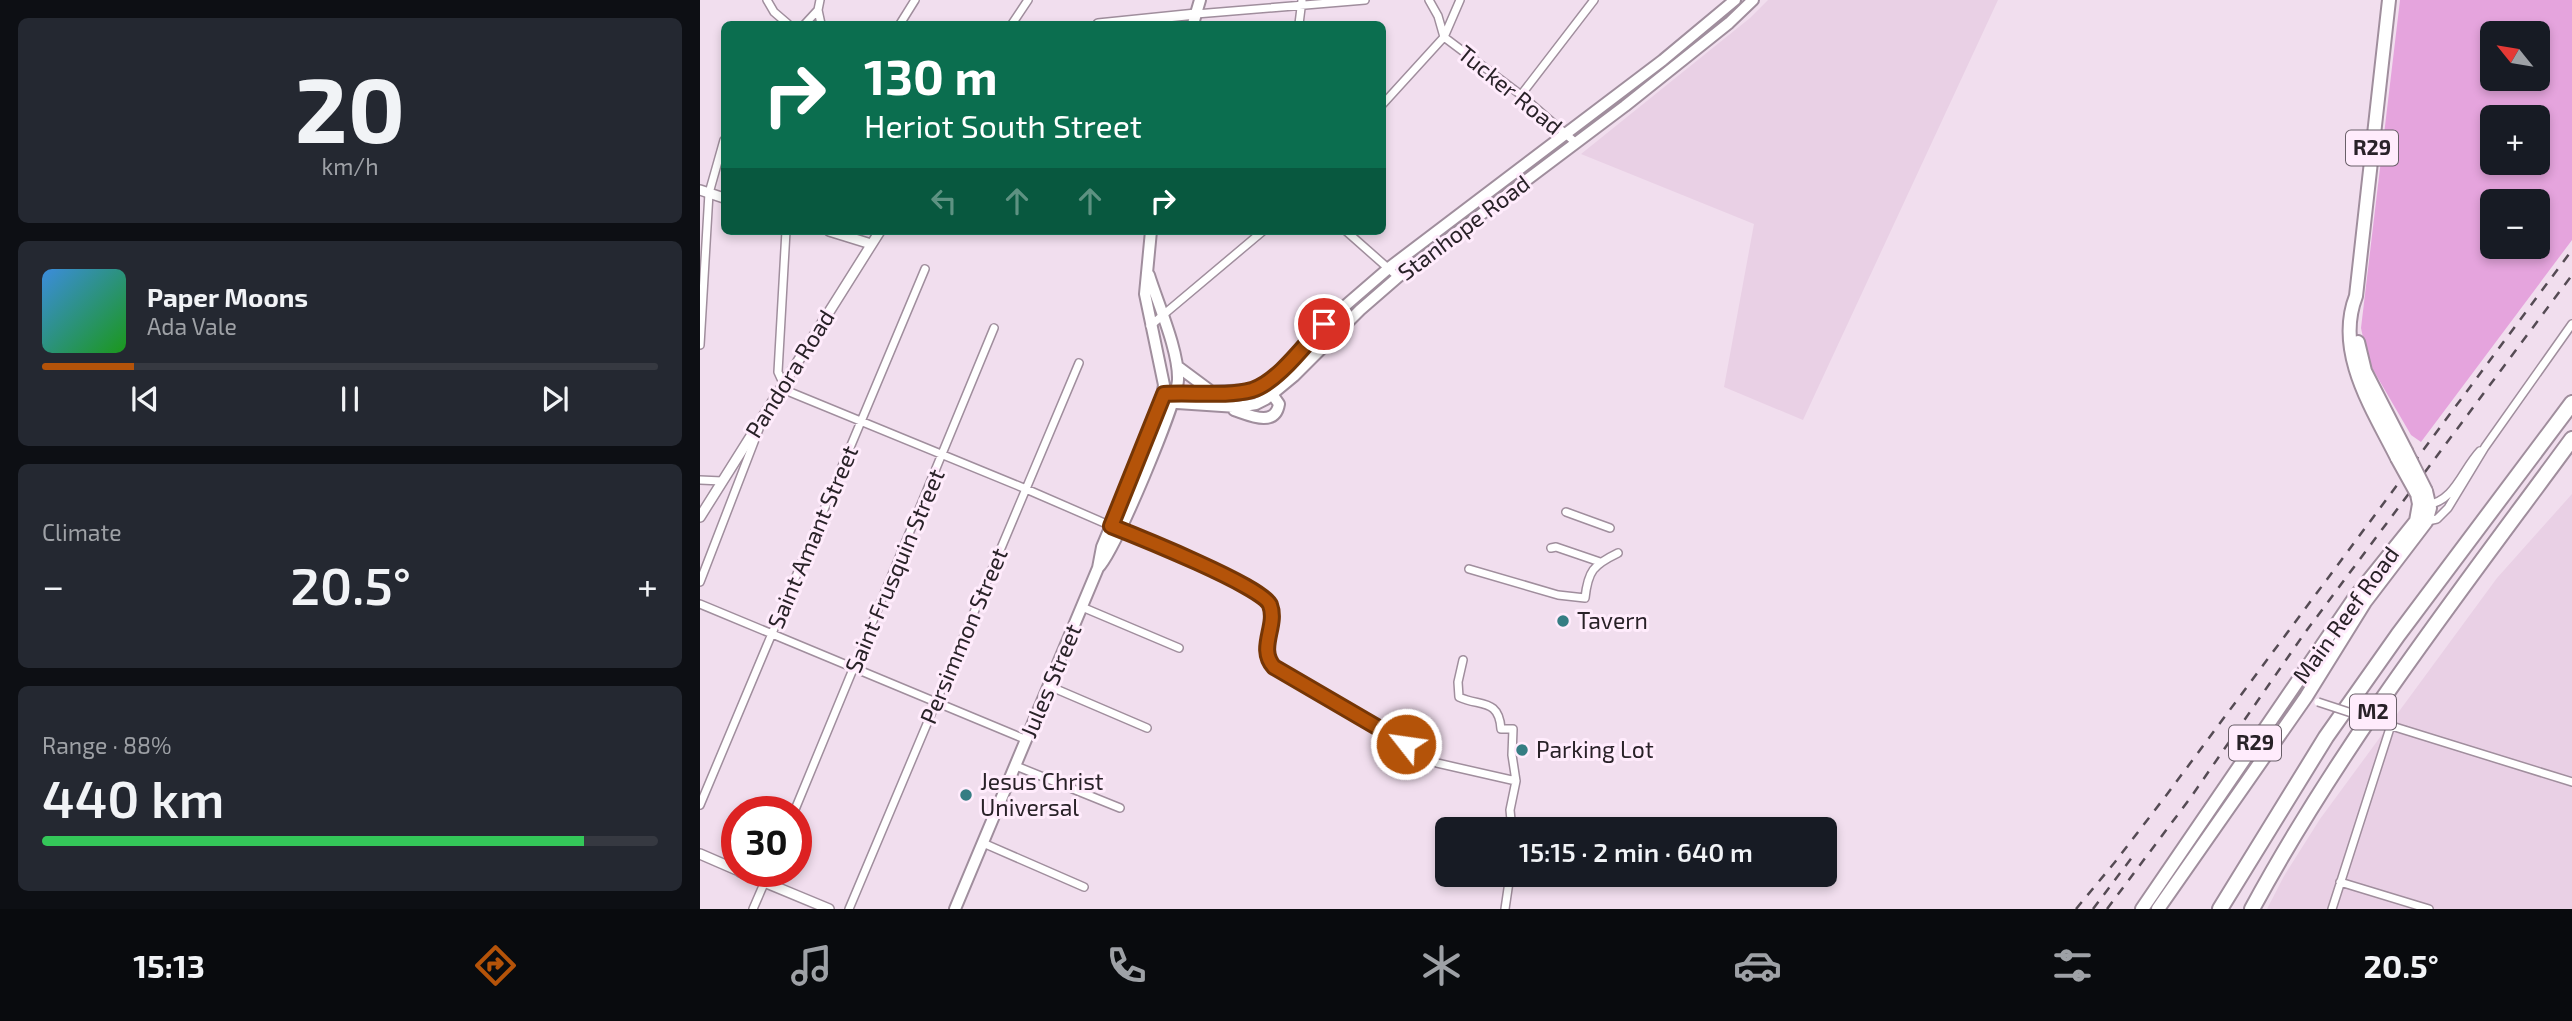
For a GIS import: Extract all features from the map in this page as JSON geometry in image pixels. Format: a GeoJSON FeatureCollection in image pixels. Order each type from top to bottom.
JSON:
{"type":"FeatureCollection","features":[{"type":"Feature","properties":{"kind":"highway"},"geometry":{"type":"LineString","coordinates":[[2520,472],[2572,392]]}},
{"type":"Feature","properties":{"kind":"highway","name":"M2"},"geometry":{"type":"LineString","coordinates":[[2223,909],[2326,737],[2398,635],[2572,403]]}},
{"type":"Feature","properties":{"kind":"highway","name":"M2"},"geometry":{"type":"LineString","coordinates":[[2252,909],[2282,853],[2345,752],[2417,649],[2572,442]]}},
{"type":"Feature","properties":{"kind":"main road"},"geometry":{"type":"LineString","coordinates":[[1195,19],[1200,0]]}},
{"type":"Feature","properties":{"kind":"main road","name":"Stanhope Road"},"geometry":{"type":"LineString","coordinates":[[1261,386],[1273,378],[1345,304],[1672,53],[1735,0]]}},
{"type":"Feature","properties":{"kind":"main road","name":"Stanhope Road"},"geometry":{"type":"LineString","coordinates":[[1168,399],[1221,407],[1256,404],[1273,394],[1353,316],[1398,277],[1576,143],[1729,23],[1753,0]]}},
{"type":"Feature","properties":{"kind":"main road","name":"R29"},"geometry":{"type":"LineString","coordinates":[[2389,0],[2350,329],[2354,366],[2402,454],[2424,505]]}},
{"type":"Feature","properties":{"kind":"main road"},"geometry":{"type":"LineString","coordinates":[[1522,167],[1530,178]]}},
{"type":"Feature","properties":{"kind":"main road"},"geometry":{"type":"LineString","coordinates":[[1151,235],[1145,294],[1168,399]]}},
{"type":"Feature","properties":{"kind":"main road"},"geometry":{"type":"LineString","coordinates":[[1147,270],[1177,366],[1178,380],[1168,399]]}},
{"type":"Feature","properties":{"kind":"main road"},"geometry":{"type":"LineString","coordinates":[[1345,304],[1353,316]]}},
{"type":"Feature","properties":{"kind":"main road"},"geometry":{"type":"LineString","coordinates":[[1177,366],[1212,392]]}},
{"type":"Feature","properties":{"kind":"main road"},"geometry":{"type":"LineString","coordinates":[[1168,399],[1212,392],[1251,390],[1261,386],[1279,401],[1277,413],[1269,418],[1258,418],[1221,407]]}},
{"type":"Feature","properties":{"kind":"main road","name":"Jules Street"},"geometry":{"type":"LineString","coordinates":[[955,909],[1098,568],[1100,554],[1116,528],[1168,399]]}},
{"type":"Feature","properties":{"kind":"main road","name":"Main Reef Road"},"geometry":{"type":"LineString","coordinates":[[2142,909],[2292,688],[2421,521],[2424,505]]}},
{"type":"Feature","properties":{"kind":"main road","name":"Main Reef Road"},"geometry":{"type":"LineString","coordinates":[[2158,909],[2312,699],[2373,582]]}},
{"type":"Feature","properties":{"kind":"street"},"geometry":{"type":"LineString","coordinates":[[767,0],[778,20]]}},
{"type":"Feature","properties":{"kind":"street"},"geometry":{"type":"LineString","coordinates":[[820,0],[818,10],[820,21]]}},
{"type":"Feature","properties":{"kind":"street"},"geometry":{"type":"LineString","coordinates":[[902,21],[915,0]]}},
{"type":"Feature","properties":{"kind":"street"},"geometry":{"type":"LineString","coordinates":[[1014,21],[1028,0]]}},
{"type":"Feature","properties":{"kind":"street"},"geometry":{"type":"LineString","coordinates":[[1156,21],[1195,19],[1301,3],[1365,0]]}},
{"type":"Feature","properties":{"kind":"street"},"geometry":{"type":"LineString","coordinates":[[1429,0],[1438,16],[1444,37]]}},
{"type":"Feature","properties":{"kind":"street"},"geometry":{"type":"LineString","coordinates":[[1386,101],[1444,37],[1460,0]]}},
{"type":"Feature","properties":{"kind":"street"},"geometry":{"type":"LineString","coordinates":[[1521,95],[1594,0]]}},
{"type":"Feature","properties":{"kind":"street"},"geometry":{"type":"LineString","coordinates":[[1300,21],[1301,3]]}},
{"type":"Feature","properties":{"kind":"street"},"geometry":{"type":"LineString","coordinates":[[808,21],[818,10]]}},
{"type":"Feature","properties":{"kind":"street","name":"Tucker Road"},"geometry":{"type":"LineString","coordinates":[[1444,37],[1521,95],[1576,143]]}},
{"type":"Feature","properties":{"kind":"street"},"geometry":{"type":"LineString","coordinates":[[700,345],[705,191],[721,148]]}},
{"type":"Feature","properties":{"kind":"street"},"geometry":{"type":"LineString","coordinates":[[786,235],[778,372],[781,385],[1224,575],[1265,597],[1271,609],[1266,652],[1274,667],[1406,744]]}},
{"type":"Feature","properties":{"kind":"street"},"geometry":{"type":"LineString","coordinates":[[842,235],[872,244]]}},
{"type":"Feature","properties":{"kind":"street","name":"Pandora Road"},"geometry":{"type":"LineString","coordinates":[[700,517],[878,235]]}},
{"type":"Feature","properties":{"kind":"street"},"geometry":{"type":"LineString","coordinates":[[1150,326],[1258,235]]}},
{"type":"Feature","properties":{"kind":"street"},"geometry":{"type":"LineString","coordinates":[[1351,235],[1398,277]]}},
{"type":"Feature","properties":{"kind":"street","name":"Saint Amant Street"},"geometry":{"type":"LineString","coordinates":[[700,806],[925,269]]}},
{"type":"Feature","properties":{"kind":"street"},"geometry":{"type":"LineString","coordinates":[[2424,505],[2449,494],[2572,324]]}},
{"type":"Feature","properties":{"kind":"street","name":"Saint Frusquin Street"},"geometry":{"type":"LineString","coordinates":[[801,796],[944,455],[994,328]]}},
{"type":"Feature","properties":{"kind":"street","name":"Persimmon Street"},"geometry":{"type":"LineString","coordinates":[[849,909],[1079,363]]}},
{"type":"Feature","properties":{"kind":"street"},"geometry":{"type":"LineString","coordinates":[[700,582],[764,415]]}},
{"type":"Feature","properties":{"kind":"street"},"geometry":{"type":"LineString","coordinates":[[2421,521],[2437,519],[2448,508],[2472,465]]}},
{"type":"Feature","properties":{"kind":"street"},"geometry":{"type":"LineString","coordinates":[[700,480],[722,481]]}},
{"type":"Feature","properties":{"kind":"street"},"geometry":{"type":"LineString","coordinates":[[1566,512],[1611,528]]}},
{"type":"Feature","properties":{"kind":"street"},"geometry":{"type":"LineString","coordinates":[[1551,548],[1556,547],[1600,562]]}},
{"type":"Feature","properties":{"kind":"street"},"geometry":{"type":"LineString","coordinates":[[1469,569],[1558,595],[1585,598],[1593,568],[1618,553]]}},
{"type":"Feature","properties":{"kind":"street"},"geometry":{"type":"LineString","coordinates":[[700,604],[1027,740]]}},
{"type":"Feature","properties":{"kind":"street"},"geometry":{"type":"LineString","coordinates":[[1082,607],[1179,649]]}},
{"type":"Feature","properties":{"kind":"street"},"geometry":{"type":"LineString","coordinates":[[1463,660],[1458,682],[1459,697],[1490,705],[1500,719],[1501,729],[1513,729],[1512,755],[1516,781],[1511,817]]}},
{"type":"Feature","properties":{"kind":"street"},"geometry":{"type":"LineString","coordinates":[[1049,686],[1147,728]]}},
{"type":"Feature","properties":{"kind":"street"},"geometry":{"type":"LineString","coordinates":[[2292,688],[2312,699],[2572,782]]}},
{"type":"Feature","properties":{"kind":"street"},"geometry":{"type":"LineString","coordinates":[[2332,909],[2387,724]]}},
{"type":"Feature","properties":{"kind":"street"},"geometry":{"type":"LineString","coordinates":[[1437,763],[1516,781]]}},
{"type":"Feature","properties":{"kind":"street"},"geometry":{"type":"LineString","coordinates":[[1016,766],[1120,808]]}},
{"type":"Feature","properties":{"kind":"street"},"geometry":{"type":"LineString","coordinates":[[983,843],[1084,887]]}},
{"type":"Feature","properties":{"kind":"street"},"geometry":{"type":"LineString","coordinates":[[700,854],[721,863]]}},
{"type":"Feature","properties":{"kind":"street"},"geometry":{"type":"LineString","coordinates":[[2340,882],[2429,909]]}},
{"type":"Feature","properties":{"kind":"street"},"geometry":{"type":"LineString","coordinates":[[753,909],[762,887]]}},
{"type":"Feature","properties":{"kind":"street"},"geometry":{"type":"LineString","coordinates":[[776,887],[829,909]]}},
{"type":"Feature","properties":{"kind":"street"},"geometry":{"type":"LineString","coordinates":[[1505,909],[1508,887]]}},
{"type":"Feature","properties":{"kind":"shaded area"},"geometry":{"type":"Polygon","coordinates":[[[1768,0],[1998,0],[1803,420],[1724,387],[1754,224],[1581,154],[1750,18],[1768,0]]]}},
{"type":"Feature","properties":{"kind":"shaded area"},"geometry":{"type":"Polygon","coordinates":[[[2400,0],[2572,0],[2572,240],[2421,442],[2411,435],[2368,361],[2361,328],[2400,0]]]}},
{"type":"Feature","properties":{"kind":"shaded area"},"geometry":{"type":"Polygon","coordinates":[[[2572,494],[2572,909],[2267,909],[2320,819],[2497,578],[2572,494]]]}},
{"type":"Feature","properties":{"kind":"railway"},"geometry":{"type":"LineString","coordinates":[[2076,909],[2168,793],[2572,250]]}},
{"type":"Feature","properties":{"kind":"railway"},"geometry":{"type":"LineString","coordinates":[[2107,909],[2191,797],[2304,634],[2572,275]]}},
{"type":"Feature","properties":{"kind":"railway"},"geometry":{"type":"LineString","coordinates":[[2093,909],[2133,856]]}},
{"type":"Feature","properties":{"kind":"place","name":"Tavern"},"geometry":{"type":"Point","coordinates":[1563,621]}},
{"type":"Feature","properties":{"kind":"place","name":"Parking Lot"},"geometry":{"type":"Point","coordinates":[1522,750]}},
{"type":"Feature","properties":{"kind":"place","name":"Jesus Christ Universal"},"geometry":{"type":"Point","coordinates":[966,795]}},
{"type":"Feature","properties":{"kind":"route"},"geometry":{"type":"LineString","coordinates":[[1324,324],[1273,378],[1261,386],[1236,392],[1164,394],[1111,526],[1224,575],[1265,597],[1271,609],[1266,652],[1269,662],[1279,671],[1406,744]]}}]}
